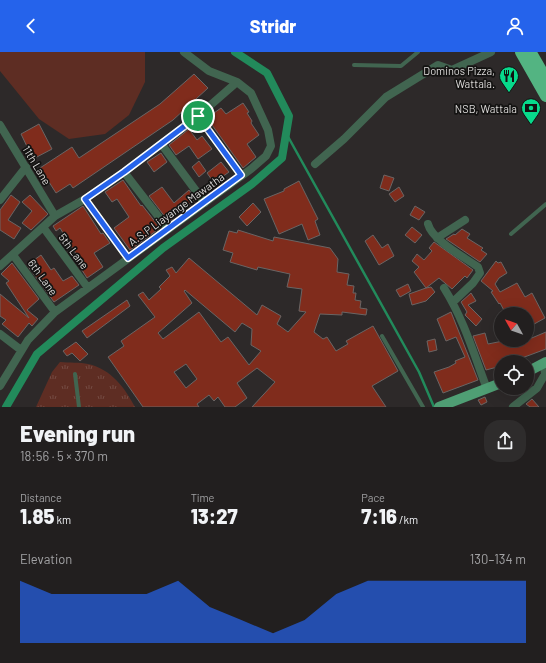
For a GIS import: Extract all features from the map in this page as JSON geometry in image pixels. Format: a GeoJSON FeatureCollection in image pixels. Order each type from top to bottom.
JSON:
{"type":"FeatureCollection","features":[{"type":"Feature","properties":{"kind":"highway"},"geometry":{"type":"LineString","coordinates":[[521,52],[546,96]]}},
{"type":"Feature","properties":{"kind":"highway"},"geometry":{"type":"LineString","coordinates":[[530,52],[546,79]]}},
{"type":"Feature","properties":{"kind":"main road"},"geometry":{"type":"LineString","coordinates":[[534,368],[545,363]]}},
{"type":"Feature","properties":{"kind":"main road"},"geometry":{"type":"LineString","coordinates":[[443,405],[494,386]]}},
{"type":"Feature","properties":{"kind":"street","name":"A.S.P Liayange Mawatha"},"geometry":{"type":"LineString","coordinates":[[0,386],[21,350],[36,331],[55,312],[205,203],[266,156],[270,146],[268,130],[252,93],[237,82],[209,71],[184,52]]}},
{"type":"Feature","properties":{"kind":"street"},"geometry":{"type":"LineString","coordinates":[[315,164],[392,93],[438,65],[452,70],[491,52]]}},
{"type":"Feature","properties":{"kind":"street"},"geometry":{"type":"LineString","coordinates":[[2,261],[13,255],[55,216],[85,199],[162,145],[237,82]]}},
{"type":"Feature","properties":{"kind":"street"},"geometry":{"type":"LineString","coordinates":[[198,116],[241,175]]}},
{"type":"Feature","properties":{"kind":"street","name":"11th Lane"},"geometry":{"type":"LineString","coordinates":[[0,125],[55,216]]}},
{"type":"Feature","properties":{"kind":"street"},"geometry":{"type":"LineString","coordinates":[[162,145],[205,203]]}},
{"type":"Feature","properties":{"kind":"street"},"geometry":{"type":"LineString","coordinates":[[0,200],[26,167]]}},
{"type":"Feature","properties":{"kind":"street"},"geometry":{"type":"LineString","coordinates":[[124,172],[168,229]]}},
{"type":"Feature","properties":{"kind":"street"},"geometry":{"type":"LineString","coordinates":[[85,199],[128,258]]}},
{"type":"Feature","properties":{"kind":"street"},"geometry":{"type":"LineString","coordinates":[[437,238],[465,220]]}},
{"type":"Feature","properties":{"kind":"street"},"geometry":{"type":"LineString","coordinates":[[428,224],[429,230],[437,238],[478,267],[480,273],[453,302]]}},
{"type":"Feature","properties":{"kind":"street","name":"5th Lane"},"geometry":{"type":"LineString","coordinates":[[43,227],[88,288]]}},
{"type":"Feature","properties":{"kind":"street","name":"6th Lane"},"geometry":{"type":"LineString","coordinates":[[13,255],[55,312]]}},
{"type":"Feature","properties":{"kind":"street"},"geometry":{"type":"LineString","coordinates":[[444,288],[453,302],[470,337],[487,389]]}},
{"type":"Feature","properties":{"kind":"street"},"geometry":{"type":"LineString","coordinates":[[0,334],[21,350]]}},
{"type":"Feature","properties":{"kind":"street"},"geometry":{"type":"LineString","coordinates":[[513,407],[537,388],[546,374],[545,363]]}},
{"type":"Feature","properties":{"kind":"lane"},"geometry":{"type":"LineString","coordinates":[[354,65],[401,66],[418,52]]}},
{"type":"Feature","properties":{"kind":"lane"},"geometry":{"type":"LineString","coordinates":[[511,234],[546,204]]}},
{"type":"Feature","properties":{"kind":"lane"},"geometry":{"type":"LineString","coordinates":[[382,336],[423,407]]}},
{"type":"Feature","properties":{"kind":"lane"},"geometry":{"type":"LineString","coordinates":[[75,374],[79,407]]}},
{"type":"Feature","properties":{"kind":"green space"},"geometry":{"type":"Polygon","coordinates":[[[0,52],[145,52],[145,82],[129,115],[105,134],[69,139],[39,119],[0,71],[0,52]]]}},
{"type":"Feature","properties":{"kind":"green space"},"geometry":{"type":"Polygon","coordinates":[[[60,362],[85,363],[104,370],[122,386],[135,407],[36,407],[52,372],[60,362]]]}},
{"type":"Feature","properties":{"kind":"building"},"geometry":{"type":"Polygon","coordinates":[[[194,74],[208,88],[173,120],[73,188],[70,184],[56,193],[40,168],[72,147],[79,158],[160,104],[194,74]]]}},
{"type":"Feature","properties":{"kind":"building"},"geometry":{"type":"Polygon","coordinates":[[[243,103],[249,112],[247,113],[252,121],[251,123],[259,135],[247,144],[256,157],[243,168],[207,118],[221,108],[226,114],[243,103]]]}},
{"type":"Feature","properties":{"kind":"building"},"geometry":{"type":"Polygon","coordinates":[[[39,124],[52,149],[33,159],[21,134],[39,124]]]}},
{"type":"Feature","properties":{"kind":"building"},"geometry":{"type":"Polygon","coordinates":[[[189,129],[197,140],[202,136],[212,149],[198,159],[189,146],[176,155],[169,145],[189,129]]]}},
{"type":"Feature","properties":{"kind":"building"},"geometry":{"type":"Polygon","coordinates":[[[161,153],[167,162],[154,172],[147,162],[161,153]]]}},
{"type":"Feature","properties":{"kind":"building"},"geometry":{"type":"Polygon","coordinates":[[[199,161],[206,171],[199,177],[192,167],[199,161]]]}},
{"type":"Feature","properties":{"kind":"building"},"geometry":{"type":"Polygon","coordinates":[[[221,162],[229,172],[214,183],[207,173],[221,162]]]}},
{"type":"Feature","properties":{"kind":"building"},"geometry":{"type":"Polygon","coordinates":[[[384,175],[394,178],[389,191],[380,188],[384,175]]]}},
{"type":"Feature","properties":{"kind":"building"},"geometry":{"type":"Polygon","coordinates":[[[123,180],[141,206],[142,205],[160,228],[130,250],[114,228],[129,217],[117,199],[112,202],[105,192],[123,180]]]}},
{"type":"Feature","properties":{"kind":"building"},"geometry":{"type":"Polygon","coordinates":[[[299,181],[318,219],[315,221],[320,235],[308,240],[302,224],[279,234],[264,199],[284,191],[284,189],[299,181]]]}},
{"type":"Feature","properties":{"kind":"building"},"geometry":{"type":"Polygon","coordinates":[[[162,187],[174,203],[189,190],[195,199],[169,222],[149,196],[162,187]]]}},
{"type":"Feature","properties":{"kind":"building"},"geometry":{"type":"Polygon","coordinates":[[[399,187],[404,196],[395,202],[389,194],[399,187]]]}},
{"type":"Feature","properties":{"kind":"building"},"geometry":{"type":"Polygon","coordinates":[[[11,195],[20,202],[8,220],[21,228],[14,239],[0,230],[0,210],[11,195]]]}},
{"type":"Feature","properties":{"kind":"building"},"geometry":{"type":"Polygon","coordinates":[[[30,195],[48,214],[31,230],[22,223],[32,211],[22,202],[30,195]]]}},
{"type":"Feature","properties":{"kind":"building"},"geometry":{"type":"Polygon","coordinates":[[[253,203],[261,212],[247,226],[239,217],[253,203]]]}},
{"type":"Feature","properties":{"kind":"building"},"geometry":{"type":"Polygon","coordinates":[[[83,206],[101,234],[103,233],[110,243],[94,253],[103,267],[87,278],[80,267],[83,265],[60,228],[56,231],[53,226],[83,206]]]}},
{"type":"Feature","properties":{"kind":"building"},"geometry":{"type":"Polygon","coordinates":[[[415,206],[425,212],[419,220],[410,215],[415,206]]]}},
{"type":"Feature","properties":{"kind":"building"},"geometry":{"type":"Polygon","coordinates":[[[412,227],[422,235],[415,243],[405,235],[412,227]]]}},
{"type":"Feature","properties":{"kind":"building"},"geometry":{"type":"Polygon","coordinates":[[[462,229],[470,234],[467,238],[483,248],[481,250],[487,254],[480,262],[446,239],[454,234],[455,235],[462,229]]]}},
{"type":"Feature","properties":{"kind":"building"},"geometry":{"type":"Polygon","coordinates":[[[238,230],[273,241],[274,237],[330,248],[338,259],[337,272],[349,274],[347,285],[354,286],[353,293],[356,293],[355,300],[361,301],[360,308],[367,309],[366,315],[342,312],[342,315],[320,314],[314,332],[323,339],[327,337],[336,351],[348,344],[346,341],[373,326],[398,371],[372,386],[386,407],[252,407],[275,382],[257,368],[237,383],[247,398],[235,407],[225,407],[218,397],[214,401],[209,395],[197,404],[199,407],[143,407],[108,357],[124,346],[121,341],[155,317],[138,295],[143,292],[149,300],[161,289],[159,287],[170,276],[166,270],[172,267],[176,273],[189,258],[257,315],[262,305],[281,316],[277,324],[288,332],[306,312],[299,311],[302,289],[287,287],[290,274],[258,267],[257,270],[230,262],[233,253],[223,250],[229,231],[237,233],[238,230]],[[185,290],[184,291],[192,303],[158,333],[163,339],[199,312],[221,342],[228,337],[249,365],[261,351],[251,345],[252,329],[242,323],[235,332],[185,290]],[[186,364],[174,372],[186,388],[197,379],[186,364]]]}},
{"type":"Feature","properties":{"kind":"building"},"geometry":{"type":"Polygon","coordinates":[[[373,235],[382,248],[388,244],[394,256],[379,265],[365,241],[373,235]]]}},
{"type":"Feature","properties":{"kind":"building"},"geometry":{"type":"Polygon","coordinates":[[[434,242],[473,270],[467,278],[465,276],[452,289],[439,278],[426,288],[414,272],[419,267],[412,261],[417,254],[424,260],[432,251],[429,248],[434,242]]]}},
{"type":"Feature","properties":{"kind":"building"},"geometry":{"type":"Polygon","coordinates":[[[41,255],[51,270],[54,268],[63,281],[72,276],[79,285],[54,302],[27,265],[41,255]]]}},
{"type":"Feature","properties":{"kind":"building"},"geometry":{"type":"Polygon","coordinates":[[[496,261],[498,263],[501,262],[507,273],[499,278],[495,284],[500,292],[517,283],[525,297],[532,293],[545,318],[534,324],[534,307],[502,307],[491,292],[493,291],[481,281],[496,261]]]}},
{"type":"Feature","properties":{"kind":"building"},"geometry":{"type":"Polygon","coordinates":[[[12,263],[39,299],[27,310],[38,319],[32,326],[29,323],[18,337],[2,324],[6,320],[0,316],[0,294],[29,318],[6,283],[9,281],[1,274],[12,263]]]}},
{"type":"Feature","properties":{"kind":"building"},"geometry":{"type":"Polygon","coordinates":[[[408,284],[411,291],[400,297],[396,290],[408,284]]]}},
{"type":"Feature","properties":{"kind":"building"},"geometry":{"type":"Polygon","coordinates":[[[431,287],[435,292],[426,301],[412,305],[409,294],[431,287]]]}},
{"type":"Feature","properties":{"kind":"building"},"geometry":{"type":"Polygon","coordinates":[[[471,293],[476,301],[468,305],[482,319],[476,326],[465,315],[467,312],[461,302],[471,293]]]}},
{"type":"Feature","properties":{"kind":"building"},"geometry":{"type":"Polygon","coordinates":[[[127,300],[130,306],[87,338],[82,331],[127,300]]]}},
{"type":"Feature","properties":{"kind":"building"},"geometry":{"type":"Polygon","coordinates":[[[451,312],[478,380],[443,393],[434,372],[449,367],[456,363],[455,361],[465,357],[456,337],[446,341],[437,319],[451,312]]]}},
{"type":"Feature","properties":{"kind":"building"},"geometry":{"type":"Polygon","coordinates":[[[546,332],[546,349],[530,355],[494,355],[494,368],[486,370],[473,336],[485,333],[488,344],[494,343],[494,347],[534,347],[534,337],[546,332]]]}},
{"type":"Feature","properties":{"kind":"building"},"geometry":{"type":"Polygon","coordinates":[[[435,339],[437,350],[429,352],[427,341],[435,339]]]}},
{"type":"Feature","properties":{"kind":"building"},"geometry":{"type":"Polygon","coordinates":[[[76,342],[88,354],[80,361],[72,353],[67,356],[63,351],[76,342]]]}},
{"type":"Feature","properties":{"kind":"building"},"geometry":{"type":"Polygon","coordinates":[[[485,397],[487,402],[481,405],[478,400],[485,397]]]}},
{"type":"Feature","properties":{"kind":"building"},"geometry":{"type":"Polygon","coordinates":[[[532,399],[539,407],[530,407],[526,404],[532,399]]]}},
{"type":"Feature","properties":{"kind":"waterway"},"geometry":{"type":"LineString","coordinates":[[6,407],[37,354],[163,248],[252,184],[282,158],[289,116],[267,73],[235,52]]}},
{"type":"Feature","properties":{"kind":"waterway"},"geometry":{"type":"LineString","coordinates":[[286,133],[419,372],[434,407]]}},
{"type":"Feature","properties":{"kind":"place","name":"Dominos Pizza, Wattala."},"geometry":{"type":"Point","coordinates":[509,93]}},
{"type":"Feature","properties":{"kind":"place","name":"NSB, Wattala"},"geometry":{"type":"Point","coordinates":[531,125]}},
{"type":"Feature","properties":{"kind":"route"},"geometry":{"type":"LineString","coordinates":[[198,116],[241,175],[205,203],[128,258],[85,199],[162,145],[198,116]]}}]}
